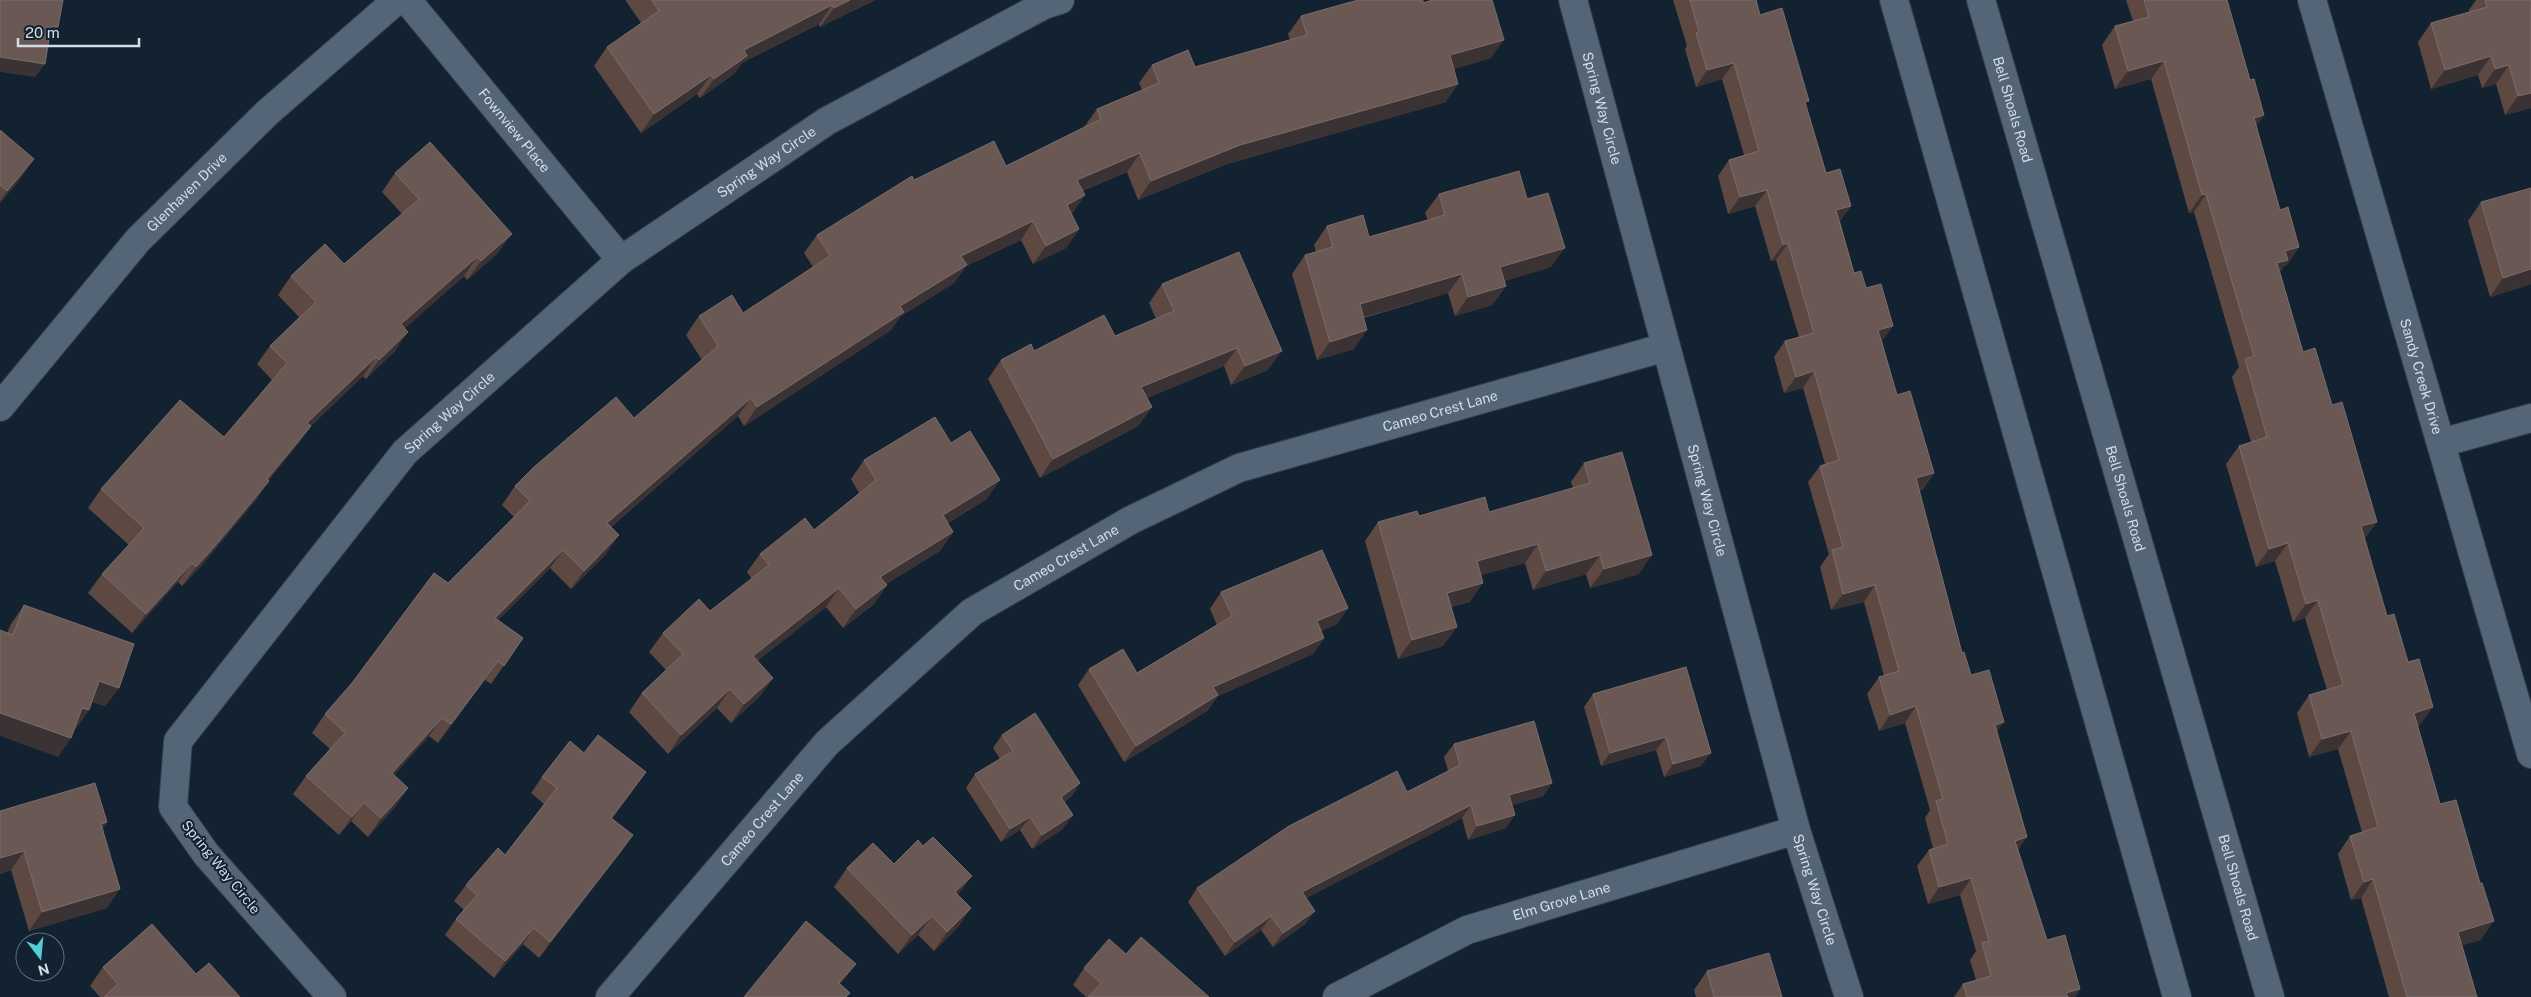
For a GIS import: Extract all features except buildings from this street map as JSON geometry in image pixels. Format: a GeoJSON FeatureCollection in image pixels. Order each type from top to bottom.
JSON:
{"type":"FeatureCollection","features":[{"type":"Feature","properties":{"kind":"street","name":"Glenhaven Drive"},"geometry":{"type":"LineString","coordinates":[[0,407],[138,240],[267,113],[397,0]]}},
{"type":"Feature","properties":{"kind":"street","name":"Fownview Place"},"geometry":{"type":"LineString","coordinates":[[407,0],[621,260]]}},
{"type":"Feature","properties":{"kind":"street","name":"Spring Way Circle"},"geometry":{"type":"LineString","coordinates":[[332,997],[206,854],[173,807],[178,741],[406,452],[621,260],[827,121],[1044,5],[1060,0]]}},
{"type":"Feature","properties":{"kind":"street","name":"Spring Way Circle"},"geometry":{"type":"LineString","coordinates":[[1573,0],[1796,830],[1849,997]]}},
{"type":"Feature","properties":{"kind":"street"},"geometry":{"type":"LineString","coordinates":[[1894,0],[2177,997]]}},
{"type":"Feature","properties":{"kind":"street","name":"Bell Shoals Road"},"geometry":{"type":"LineString","coordinates":[[1981,0],[2270,997]]}},
{"type":"Feature","properties":{"kind":"street","name":"Sandy Creek Drive"},"geometry":{"type":"LineString","coordinates":[[2312,0],[2531,754]]}},
{"type":"Feature","properties":{"kind":"street","name":"Cameo Crest Lane"},"geometry":{"type":"LineString","coordinates":[[610,997],[826,743],[972,612],[1131,520],[1239,468],[1666,348]]}},
{"type":"Feature","properties":{"kind":"street"},"geometry":{"type":"LineString","coordinates":[[2441,442],[2531,418]]}},
{"type":"Feature","properties":{"kind":"street","name":"Elm Grove Lane"},"geometry":{"type":"LineString","coordinates":[[1337,997],[1468,930],[1796,830]]}}]}
